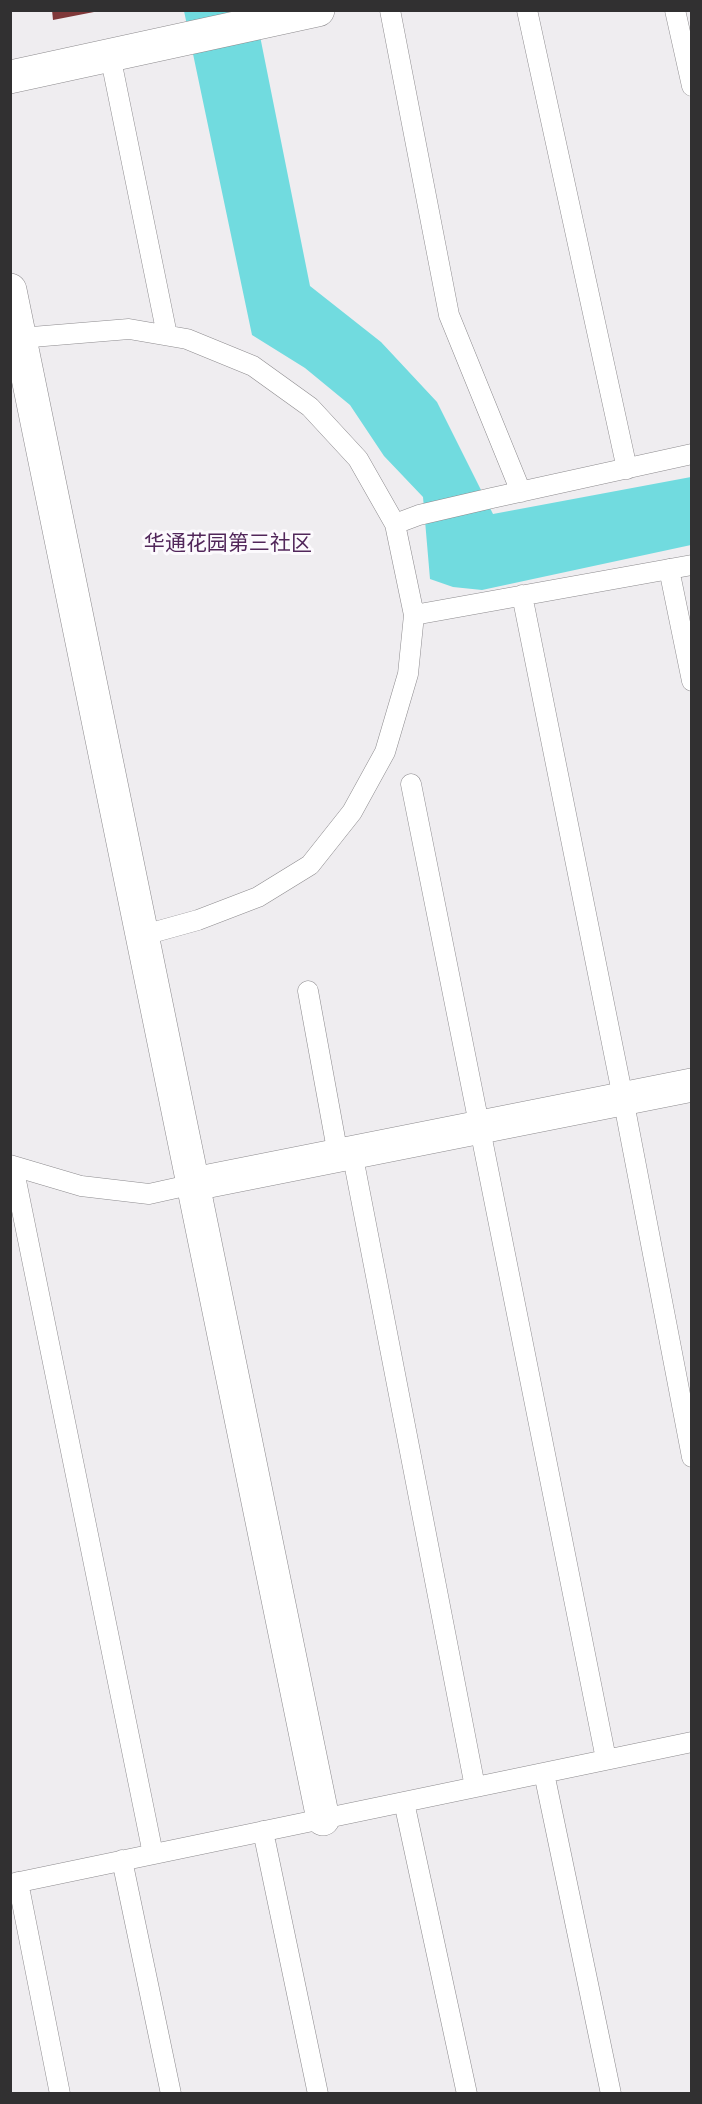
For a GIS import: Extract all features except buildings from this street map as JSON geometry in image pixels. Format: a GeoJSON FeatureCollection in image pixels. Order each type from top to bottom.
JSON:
{"type":"FeatureCollection","features":[{"type":"Feature","properties":{"kind":"street"},"geometry":{"type":"LineString","coordinates":[[10,77],[318,10]]}},
{"type":"Feature","properties":{"kind":"street"},"geometry":{"type":"LineString","coordinates":[[10,290],[195,1184],[323,1819]]}},
{"type":"Feature","properties":{"kind":"street"},"geometry":{"type":"LineString","coordinates":[[195,1184],[692,1085]]}},
{"type":"Feature","properties":{"kind":"lane"},"geometry":{"type":"LineString","coordinates":[[390,10],[448,315],[521,492]]}},
{"type":"Feature","properties":{"kind":"lane"},"geometry":{"type":"LineString","coordinates":[[528,10],[627,469]]}},
{"type":"Feature","properties":{"kind":"lane"},"geometry":{"type":"LineString","coordinates":[[675,10],[692,86]]}},
{"type":"Feature","properties":{"kind":"lane"},"geometry":{"type":"LineString","coordinates":[[110,55],[167,336]]}},
{"type":"Feature","properties":{"kind":"lane"},"geometry":{"type":"LineString","coordinates":[[20,338],[129,330],[187,339],[253,366],[310,407],[358,459],[396,524],[414,615],[408,674],[385,752],[352,812],[310,865],[258,897],[198,920],[144,935]]}},
{"type":"Feature","properties":{"kind":"lane"},"geometry":{"type":"LineString","coordinates":[[396,524],[419,515],[692,454]]}},
{"type":"Feature","properties":{"kind":"lane"},"geometry":{"type":"LineString","coordinates":[[414,615],[692,565]]}},
{"type":"Feature","properties":{"kind":"lane"},"geometry":{"type":"LineString","coordinates":[[669,569],[692,681]]}},
{"type":"Feature","properties":{"kind":"lane"},"geometry":{"type":"LineString","coordinates":[[522,595],[692,1457]]}},
{"type":"Feature","properties":{"kind":"lane"},"geometry":{"type":"LineString","coordinates":[[411,784],[606,1759]]}},
{"type":"Feature","properties":{"kind":"lane"},"geometry":{"type":"LineString","coordinates":[[308,991],[345,1154],[475,1787]]}},
{"type":"Feature","properties":{"kind":"lane"},"geometry":{"type":"LineString","coordinates":[[153,1854],[12,1165],[81,1186],[149,1194],[195,1184]]}},
{"type":"Feature","properties":{"kind":"lane"},"geometry":{"type":"LineString","coordinates":[[60,2094],[14,1883],[692,1742]]}},
{"type":"Feature","properties":{"kind":"lane"},"geometry":{"type":"LineString","coordinates":[[544,1773],[611,2094]]}},
{"type":"Feature","properties":{"kind":"lane"},"geometry":{"type":"LineString","coordinates":[[404,1802],[467,2094]]}},
{"type":"Feature","properties":{"kind":"lane"},"geometry":{"type":"LineString","coordinates":[[262,1831],[318,2094]]}},
{"type":"Feature","properties":{"kind":"lane"},"geometry":{"type":"LineString","coordinates":[[122,1860],[171,2094]]}},
{"type":"Feature","properties":{"kind":"water"},"geometry":{"type":"Polygon","coordinates":[[[184,11],[255,11],[310,286],[381,342],[437,402],[493,514],[691,477],[691,545],[482,590],[453,587],[430,579],[423,497],[384,456],[350,405],[305,368],[252,335],[184,11]]]}},
{"type":"Feature","properties":{"kind":"district","name":"华通花园第三社区"},"geometry":{"type":"Point","coordinates":[228,544]}}]}
